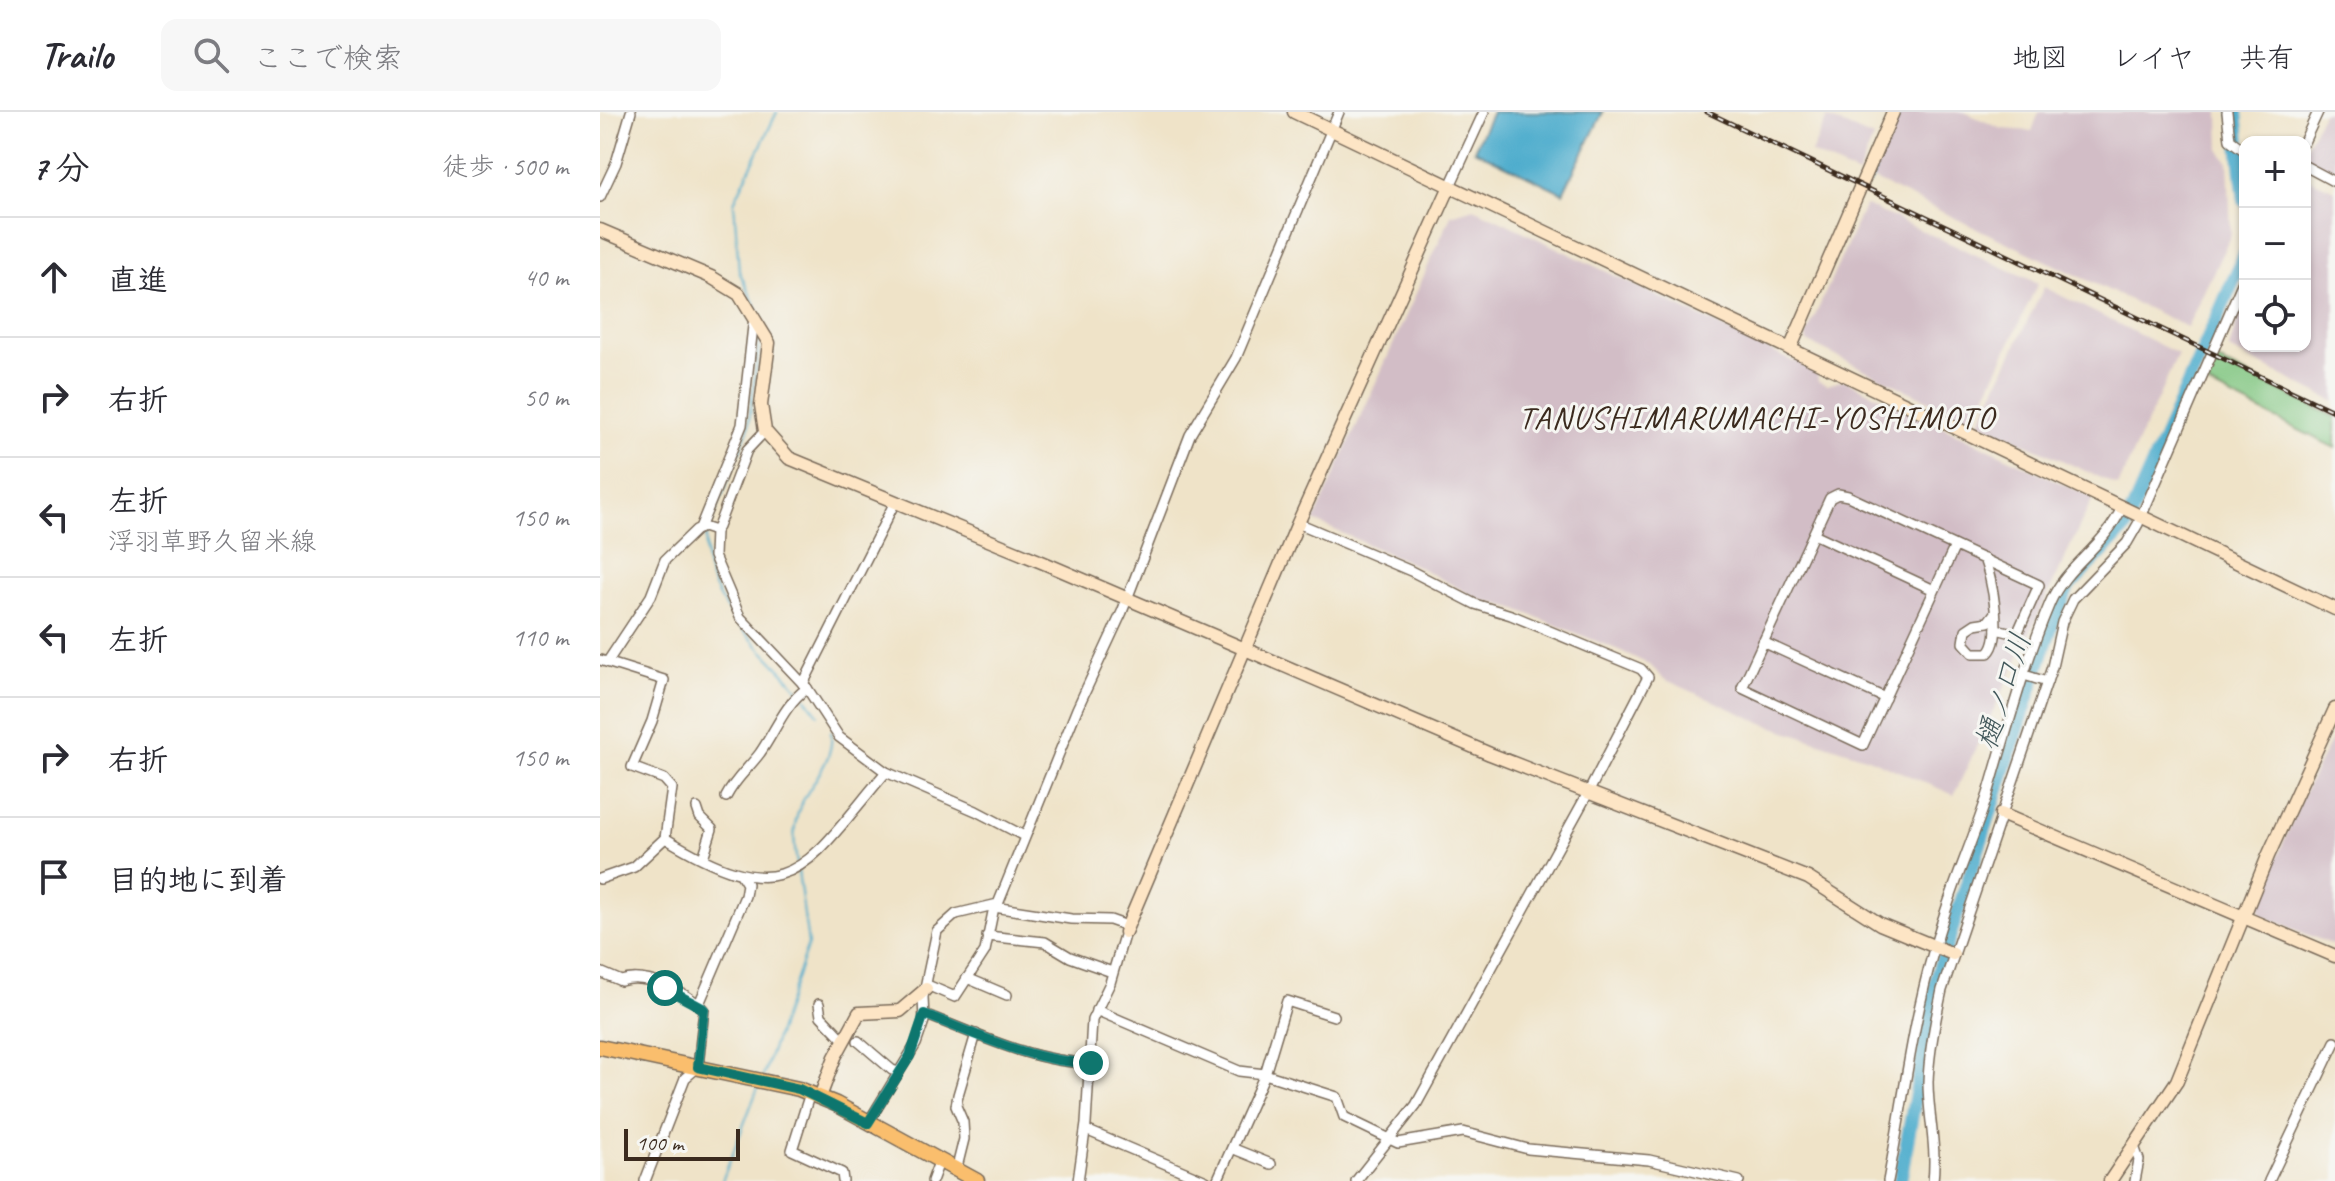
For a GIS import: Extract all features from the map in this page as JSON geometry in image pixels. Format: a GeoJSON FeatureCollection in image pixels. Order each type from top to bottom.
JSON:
{"type":"FeatureCollection","features":[{"type":"Feature","properties":{"kind":"main road"},"geometry":{"type":"LineString","coordinates":[[600,1047],[762,1080],[815,1095],[977,1181]]}},
{"type":"Feature","properties":{"kind":"street"},"geometry":{"type":"LineString","coordinates":[[600,197],[616,163],[631,112]]}},
{"type":"Feature","properties":{"kind":"street"},"geometry":{"type":"LineString","coordinates":[[1294,112],[2335,609]]}},
{"type":"Feature","properties":{"kind":"street"},"geometry":{"type":"LineString","coordinates":[[926,987],[955,997],[985,951],[994,907],[1127,598],[1190,435],[1236,358],[1339,112]]}},
{"type":"Feature","properties":{"kind":"street"},"geometry":{"type":"LineString","coordinates":[[1078,1181],[1086,1130],[1084,1110],[1091,1063],[1090,1042],[1096,1010],[1126,929],[1298,523],[1484,112]]}},
{"type":"Feature","properties":{"kind":"street"},"geometry":{"type":"LineString","coordinates":[[1790,349],[1893,112]]}},
{"type":"Feature","properties":{"kind":"street"},"geometry":{"type":"LineString","coordinates":[[2227,112],[2234,145],[2239,148]]}},
{"type":"Feature","properties":{"kind":"street"},"geometry":{"type":"LineString","coordinates":[[2307,136],[2318,112]]}},
{"type":"Feature","properties":{"kind":"street"},"geometry":{"type":"LineString","coordinates":[[2311,169],[2335,182]]}},
{"type":"Feature","properties":{"kind":"street"},"geometry":{"type":"LineString","coordinates":[[600,230],[726,284],[739,294],[758,323],[770,354],[761,405],[765,431],[789,458],[1588,793],[1808,878],[1880,924],[1943,951]]}},
{"type":"Feature","properties":{"kind":"street"},"geometry":{"type":"LineString","coordinates":[[1888,1181],[1917,1013],[2001,814],[2068,608],[2088,580],[2127,543],[2132,512],[2244,280]]}},
{"type":"Feature","properties":{"kind":"street"},"geometry":{"type":"LineString","coordinates":[[758,323],[742,425],[708,529],[714,556],[740,617],[803,689],[839,737],[886,772],[976,811],[1024,836]]}},
{"type":"Feature","properties":{"kind":"street"},"geometry":{"type":"LineString","coordinates":[[600,879],[634,867],[665,838],[672,788],[664,779],[632,767],[652,721],[664,680],[604,660],[651,596],[665,560],[708,529],[747,450],[755,438],[765,431]]}},
{"type":"Feature","properties":{"kind":"street"},"geometry":{"type":"LineString","coordinates":[[1955,546],[1863,745],[1742,688],[1830,498],[1838,494],[1955,546],[1984,559],[2039,585],[2017,634],[1996,629]]}},
{"type":"Feature","properties":{"kind":"street"},"geometry":{"type":"LineString","coordinates":[[726,797],[735,778],[757,756],[803,689],[895,502]]}},
{"type":"Feature","properties":{"kind":"street"},"geometry":{"type":"LineString","coordinates":[[1933,1181],[1935,1138],[1928,1085],[1931,1036],[1943,951],[2026,675],[2055,593],[2132,512]]}},
{"type":"Feature","properties":{"kind":"street"},"geometry":{"type":"LineString","coordinates":[[1298,523],[1411,571],[1475,604],[1511,615],[1646,672],[1648,677],[1431,1079],[1391,1141],[1356,1181]]}},
{"type":"Feature","properties":{"kind":"street"},"geometry":{"type":"LineString","coordinates":[[1814,534],[1934,590]]}},
{"type":"Feature","properties":{"kind":"street"},"geometry":{"type":"LineString","coordinates":[[1984,559],[1991,576],[1996,629],[1995,644],[1988,653],[1975,654],[1965,645],[1969,628],[1988,622],[1994,614]]}},
{"type":"Feature","properties":{"kind":"street"},"geometry":{"type":"LineString","coordinates":[[2077,568],[2088,580]]}},
{"type":"Feature","properties":{"kind":"street"},"geometry":{"type":"LineString","coordinates":[[1763,642],[1885,698]]}},
{"type":"Feature","properties":{"kind":"street"},"geometry":{"type":"LineString","coordinates":[[2026,675],[2045,681]]}},
{"type":"Feature","properties":{"kind":"street"},"geometry":{"type":"LineString","coordinates":[[2110,1181],[2135,1149],[2177,1081],[2298,786],[2335,709]]}},
{"type":"Feature","properties":{"kind":"street"},"geometry":{"type":"LineString","coordinates":[[2004,748],[2021,754]]}},
{"type":"Feature","properties":{"kind":"street"},"geometry":{"type":"LineString","coordinates":[[665,838],[742,876],[764,879],[797,869],[823,845],[886,772]]}},
{"type":"Feature","properties":{"kind":"street"},"geometry":{"type":"LineString","coordinates":[[697,808],[700,817],[712,829],[703,858]]}},
{"type":"Feature","properties":{"kind":"street"},"geometry":{"type":"LineString","coordinates":[[2001,814],[2335,956]]}},
{"type":"Feature","properties":{"kind":"street"},"geometry":{"type":"LineString","coordinates":[[699,1004],[745,896],[747,884],[742,876]]}},
{"type":"Feature","properties":{"kind":"street"},"geometry":{"type":"LineString","coordinates":[[868,1123],[916,1044],[924,1014],[933,941],[945,921],[971,908],[994,907],[1071,919],[1110,920],[1126,929]]}},
{"type":"Feature","properties":{"kind":"street"},"geometry":{"type":"LineString","coordinates":[[987,936],[1045,942],[1077,960],[1112,972]]}},
{"type":"Feature","properties":{"kind":"street"},"geometry":{"type":"LineString","coordinates":[[600,972],[621,981],[634,976],[704,1009],[698,1067],[685,1078],[645,1181]]}},
{"type":"Feature","properties":{"kind":"street"},"geometry":{"type":"LineString","coordinates":[[967,978],[1007,995]]}},
{"type":"Feature","properties":{"kind":"street"},"geometry":{"type":"LineString","coordinates":[[843,1181],[842,1173],[792,1150],[815,1095],[859,1013],[900,1011],[926,987]]}},
{"type":"Feature","properties":{"kind":"street"},"geometry":{"type":"LineString","coordinates":[[1217,1181],[1234,1149],[1265,1074],[1287,1001],[1334,1016]]}},
{"type":"Feature","properties":{"kind":"street"},"geometry":{"type":"LineString","coordinates":[[819,1004],[821,1016],[843,1039]]}},
{"type":"Feature","properties":{"kind":"street"},"geometry":{"type":"LineString","coordinates":[[1096,1010],[1239,1071],[1265,1074],[1337,1097],[1344,1117],[1391,1141],[1411,1143],[1444,1132],[1463,1132],[1528,1149],[1662,1162],[1739,1181]]}},
{"type":"Feature","properties":{"kind":"street"},"geometry":{"type":"LineString","coordinates":[[924,1014],[1064,1062],[1091,1063]]}},
{"type":"Feature","properties":{"kind":"street"},"geometry":{"type":"LineString","coordinates":[[956,1171],[964,1139],[963,1122],[956,1106],[976,1034]]}},
{"type":"Feature","properties":{"kind":"street"},"geometry":{"type":"LineString","coordinates":[[858,1041],[892,1070],[899,1072]]}},
{"type":"Feature","properties":{"kind":"street"},"geometry":{"type":"LineString","coordinates":[[2269,1181],[2335,1042]]}},
{"type":"Feature","properties":{"kind":"street"},"geometry":{"type":"LineString","coordinates":[[1086,1130],[1206,1181]]}},
{"type":"Feature","properties":{"kind":"street"},"geometry":{"type":"LineString","coordinates":[[1234,1149],[1271,1164]]}},
{"type":"Feature","properties":{"kind":"street"},"geometry":{"type":"LineString","coordinates":[[2135,1149],[2139,1160],[2135,1181]]}},
{"type":"Feature","properties":{"kind":"street"},"geometry":{"type":"LineString","coordinates":[[932,1181],[939,1162]]}},
{"type":"Feature","properties":{"kind":"shaded area"},"geometry":{"type":"Polygon","coordinates":[[[1898,112],[1964,112],[2002,129],[2032,131],[2039,112],[2219,112],[2220,151],[2228,161],[2231,235],[2187,327],[1870,178],[1898,112]]]}},
{"type":"Feature","properties":{"kind":"shaded area"},"geometry":{"type":"Polygon","coordinates":[[[2323,112],[2335,112],[2335,176],[2311,163],[2311,137],[2323,112]]]}},
{"type":"Feature","properties":{"kind":"shaded area"},"geometry":{"type":"Polygon","coordinates":[[[1827,118],[1873,138],[1858,175],[1811,153],[1827,118]]]}},
{"type":"Feature","properties":{"kind":"shaded area"},"geometry":{"type":"Polygon","coordinates":[[[2311,180],[2335,190],[2335,402],[2229,349],[2239,313],[2239,352],[2311,352],[2311,180]]]}},
{"type":"Feature","properties":{"kind":"shaded area"},"geometry":{"type":"Polygon","coordinates":[[[1865,205],[2038,283],[1973,422],[1807,342],[1806,336],[1865,205]]]}},
{"type":"Feature","properties":{"kind":"shaded area"},"geometry":{"type":"Polygon","coordinates":[[[1474,208],[1794,362],[1803,360],[1817,370],[1818,381],[1827,385],[1844,380],[2093,498],[1954,795],[1868,758],[1765,724],[1664,679],[1650,665],[1621,651],[1511,607],[1481,600],[1415,565],[1314,521],[1451,215],[1474,208]]]}},
{"type":"Feature","properties":{"kind":"shaded area"},"geometry":{"type":"Polygon","coordinates":[[[2044,287],[2178,354],[2118,486],[1979,422],[2044,287]]]}},
{"type":"Feature","properties":{"kind":"shaded area"},"geometry":{"type":"Polygon","coordinates":[[[2335,732],[2335,946],[2263,916],[2258,904],[2302,797],[2335,732]]]}},
{"type":"Feature","properties":{"kind":"green space"},"geometry":{"type":"Polygon","coordinates":[[[2212,358],[2335,417],[2335,448],[2202,382],[2212,358]]]}},
{"type":"Feature","properties":{"kind":"water"},"geometry":{"type":"Polygon","coordinates":[[[1492,112],[1603,112],[1563,193],[1474,150],[1492,112]]]}},
{"type":"Feature","properties":{"kind":"waterway"},"geometry":{"type":"LineString","coordinates":[[761,318],[739,271],[734,202],[777,112]]}},
{"type":"Feature","properties":{"kind":"waterway"},"geometry":{"type":"LineString","coordinates":[[1884,149],[1900,112]]}},
{"type":"Feature","properties":{"kind":"waterway","name":"樋ノ口川"},"geometry":{"type":"LineString","coordinates":[[2236,112],[2239,142]]}},
{"type":"Feature","properties":{"kind":"waterway"},"geometry":{"type":"LineString","coordinates":[[1870,184],[1875,171]]}},
{"type":"Feature","properties":{"kind":"waterway","name":"樋ノ口川"},"geometry":{"type":"LineString","coordinates":[[1900,1181],[1938,972],[2052,624],[2068,587],[2125,528],[2239,268]]}},
{"type":"Feature","properties":{"kind":"waterway"},"geometry":{"type":"LineString","coordinates":[[710,526],[748,430],[760,336]]}},
{"type":"Feature","properties":{"kind":"waterway"},"geometry":{"type":"LineString","coordinates":[[707,532],[706,556],[720,599],[749,637],[798,689]]}},
{"type":"Feature","properties":{"kind":"waterway"},"geometry":{"type":"LineString","coordinates":[[805,697],[818,714]]}},
{"type":"Feature","properties":{"kind":"waterway"},"geometry":{"type":"LineString","coordinates":[[797,864],[794,836],[797,814],[826,762],[831,732]]}},
{"type":"Feature","properties":{"kind":"waterway"},"geometry":{"type":"LineString","coordinates":[[763,1076],[808,944],[798,871]]}},
{"type":"Feature","properties":{"kind":"waterway"},"geometry":{"type":"LineString","coordinates":[[722,1181],[759,1085]]}},
{"type":"Feature","properties":{"kind":"railway"},"geometry":{"type":"LineString","coordinates":[[1707,112],[2335,412]]}},
{"type":"Feature","properties":{"kind":"district","name":"TANUSHIMARUMACHI-YOSHIMOTO"},"geometry":{"type":"Point","coordinates":[1757,417]}},
{"type":"Feature","properties":{"kind":"route"},"geometry":{"type":"LineString","coordinates":[[665,988],[704,1009],[703,1044],[698,1067],[799,1089],[836,1104],[868,1123],[910,1056],[924,1014],[1018,1049],[1064,1062],[1091,1063]]}}]}
